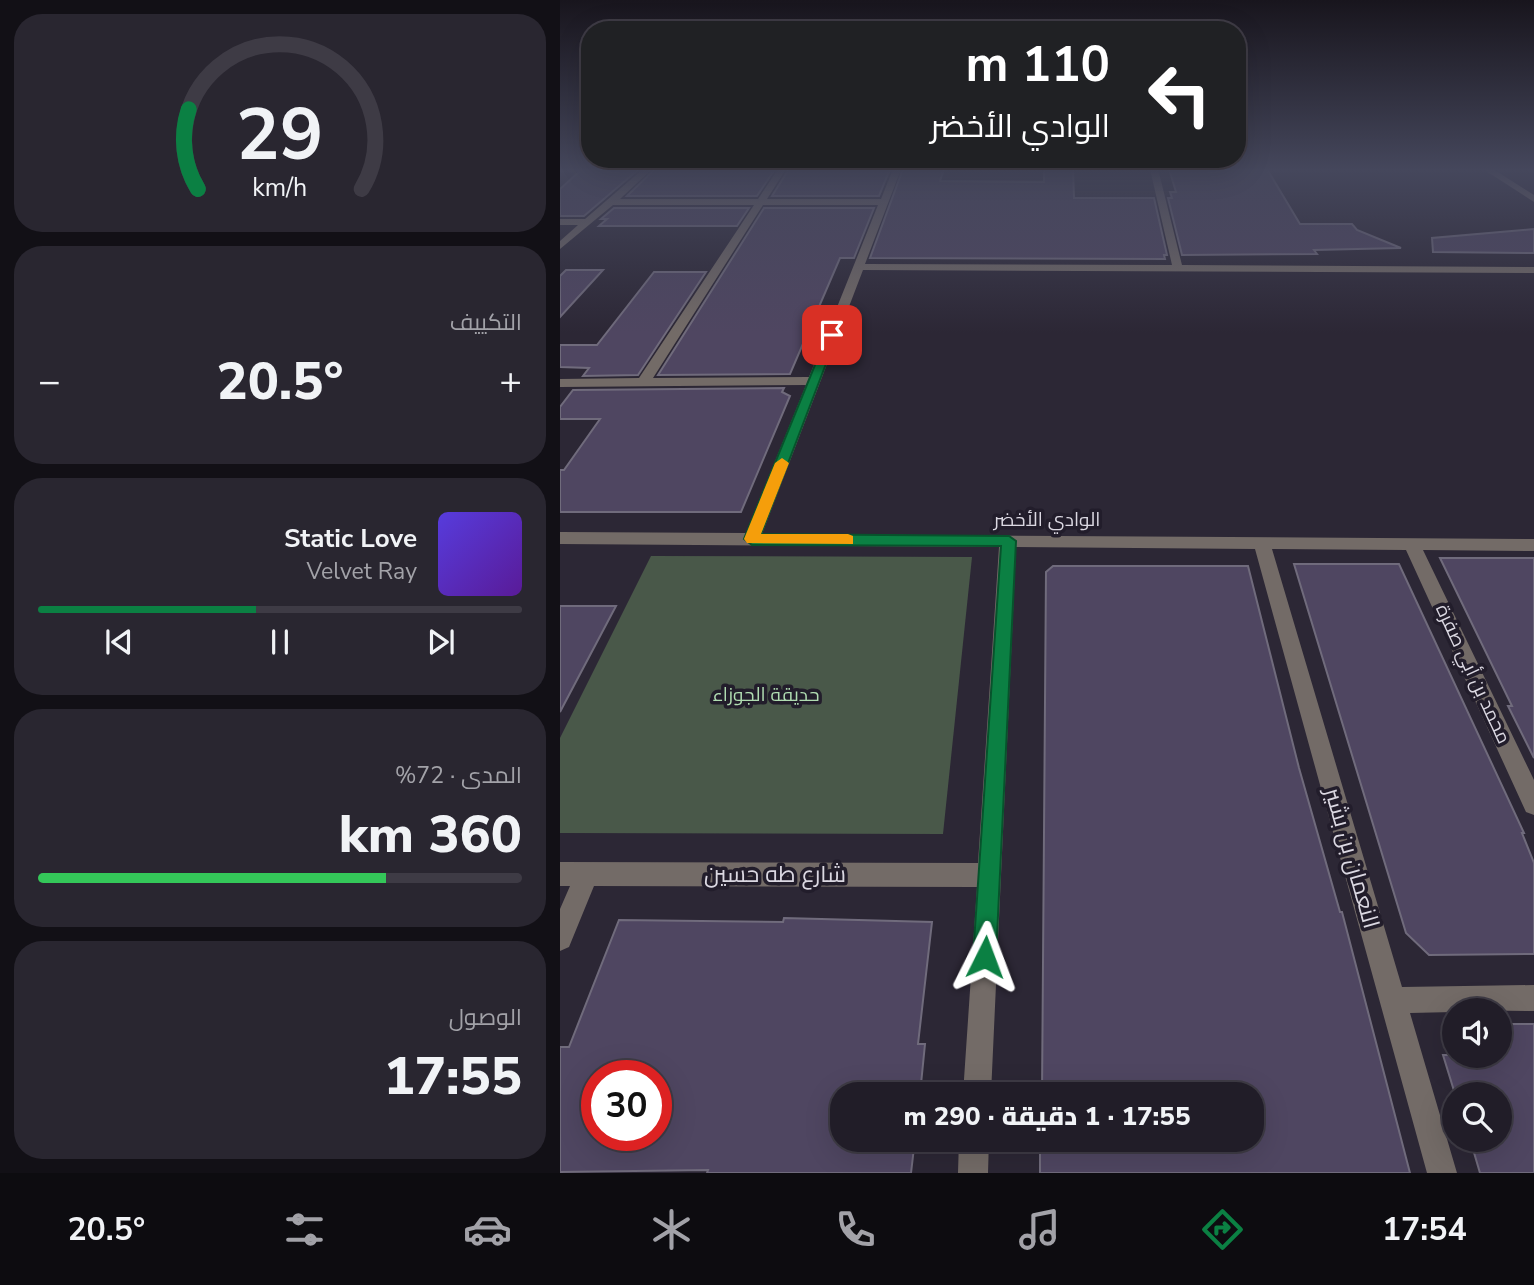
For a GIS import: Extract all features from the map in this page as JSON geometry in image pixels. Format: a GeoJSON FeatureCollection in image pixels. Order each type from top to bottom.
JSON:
{"type":"FeatureCollection","features":[{"type":"Feature","properties":{"kind":"street"},"geometry":{"type":"LineString","coordinates":[[560,246],[583,224]]}},
{"type":"Feature","properties":{"kind":"street"},"geometry":{"type":"LineString","coordinates":[[643,383],[747,224]]}},
{"type":"Feature","properties":{"kind":"street"},"geometry":{"type":"LineString","coordinates":[[752,539],[876,224]]}},
{"type":"Feature","properties":{"kind":"street"},"geometry":{"type":"LineString","coordinates":[[1167,224],[1178,268]]}},
{"type":"Feature","properties":{"kind":"street"},"geometry":{"type":"LineString","coordinates":[[859,267],[1534,270]]}},
{"type":"Feature","properties":{"kind":"street"},"geometry":{"type":"LineString","coordinates":[[560,383],[814,381]]}},
{"type":"Feature","properties":{"kind":"street","name":"الوادي الأخضر"},"geometry":{"type":"LineString","coordinates":[[560,538],[1534,545]]}},
{"type":"Feature","properties":{"kind":"street"},"geometry":{"type":"LineString","coordinates":[[978,1082],[1009,541]]}},
{"type":"Feature","properties":{"kind":"street","name":"النعمان بن بشير"},"geometry":{"type":"LineString","coordinates":[[1262,543],[1442,1173]]}},
{"type":"Feature","properties":{"kind":"street","name":"محمد بن أبي صفرة"},"geometry":{"type":"LineString","coordinates":[[1412,544],[1534,804]]}},
{"type":"Feature","properties":{"kind":"street","name":"شارع طه حسين"},"geometry":{"type":"LineString","coordinates":[[560,874],[990,875]]}},
{"type":"Feature","properties":{"kind":"street"},"geometry":{"type":"LineString","coordinates":[[560,938],[587,874]]}},
{"type":"Feature","properties":{"kind":"street"},"geometry":{"type":"LineString","coordinates":[[1393,1000],[1534,998]]}},
{"type":"Feature","properties":{"kind":"street"},"geometry":{"type":"LineString","coordinates":[[972,1173],[973,1152]]}},
{"type":"Feature","properties":{"kind":"green space","name":"حديقة الجوزاء"},"geometry":{"type":"Polygon","coordinates":[[[651,556],[972,557],[943,834],[560,833],[560,738],[651,556]]]}},
{"type":"Feature","properties":{"kind":"building"},"geometry":{"type":"Polygon","coordinates":[[[602,224],[739,224],[737,226],[599,226],[602,224]]]}},
{"type":"Feature","properties":{"kind":"building"},"geometry":{"type":"Polygon","coordinates":[[[754,224],[868,224],[854,258],[840,258],[790,374],[658,375],[754,224]]]}},
{"type":"Feature","properties":{"kind":"building"},"geometry":{"type":"Polygon","coordinates":[[[883,224],[1160,224],[1167,255],[1164,255],[1165,259],[870,258],[883,224]]]}},
{"type":"Feature","properties":{"kind":"building"},"geometry":{"type":"Polygon","coordinates":[[[1174,224],[1352,224],[1357,230],[1401,248],[1314,250],[1317,254],[1182,255],[1174,224]]]}},
{"type":"Feature","properties":{"kind":"building"},"geometry":{"type":"Polygon","coordinates":[[[1534,229],[1534,253],[1433,252],[1432,238],[1534,229]]]}},
{"type":"Feature","properties":{"kind":"building"},"geometry":{"type":"Polygon","coordinates":[[[566,270],[603,270],[560,317],[560,276],[566,270]]]}},
{"type":"Feature","properties":{"kind":"building"},"geometry":{"type":"Polygon","coordinates":[[[654,272],[706,272],[638,375],[583,376],[589,368],[560,367],[560,345],[597,345],[654,272]]]}},
{"type":"Feature","properties":{"kind":"building"},"geometry":{"type":"Polygon","coordinates":[[[784,388],[782,392],[790,396],[741,512],[560,512],[560,470],[564,470],[600,419],[560,419],[560,407],[573,390],[784,388]]]}},
{"type":"Feature","properties":{"kind":"building"},"geometry":{"type":"Polygon","coordinates":[[[1440,558],[1534,558],[1534,758],[1508,706],[1512,706],[1440,558]]]}},
{"type":"Feature","properties":{"kind":"building"},"geometry":{"type":"Polygon","coordinates":[[[1294,564],[1399,564],[1524,833],[1534,863],[1534,954],[1429,955],[1406,933],[1294,564]]]}},
{"type":"Feature","properties":{"kind":"building"},"geometry":{"type":"Polygon","coordinates":[[[1053,566],[1248,566],[1299,768],[1342,912],[1410,1173],[1040,1173],[1040,1152],[1264,1152],[1264,1082],[1042,1082],[1046,572],[1053,566]]]}},
{"type":"Feature","properties":{"kind":"building"},"geometry":{"type":"Polygon","coordinates":[[[560,606],[616,606],[560,712],[560,606]]]}},
{"type":"Feature","properties":{"kind":"building"},"geometry":{"type":"Polygon","coordinates":[[[784,918],[932,922],[918,1044],[925,1044],[921,1082],[830,1082],[830,1152],[913,1152],[911,1173],[707,1173],[708,1170],[560,1172],[560,1047],[569,1047],[619,920],[783,922],[784,918]]]}},
{"type":"Feature","properties":{"kind":"building"},"geometry":{"type":"Polygon","coordinates":[[[1512,1024],[1534,1024],[1534,1173],[1480,1173],[1474,1152],[1512,1152],[1512,1082],[1451,1082],[1447,1068],[1512,1068],[1512,1024]]]}},
{"type":"Feature","properties":{"kind":"slow traffic"},"geometry":{"type":"LineString","coordinates":[[782,463],[752,539],[848,540]]}},
{"type":"Feature","properties":{"kind":"route"},"geometry":{"type":"LineString","coordinates":[[832,335],[752,539],[1009,541],[985,957]]}}]}
